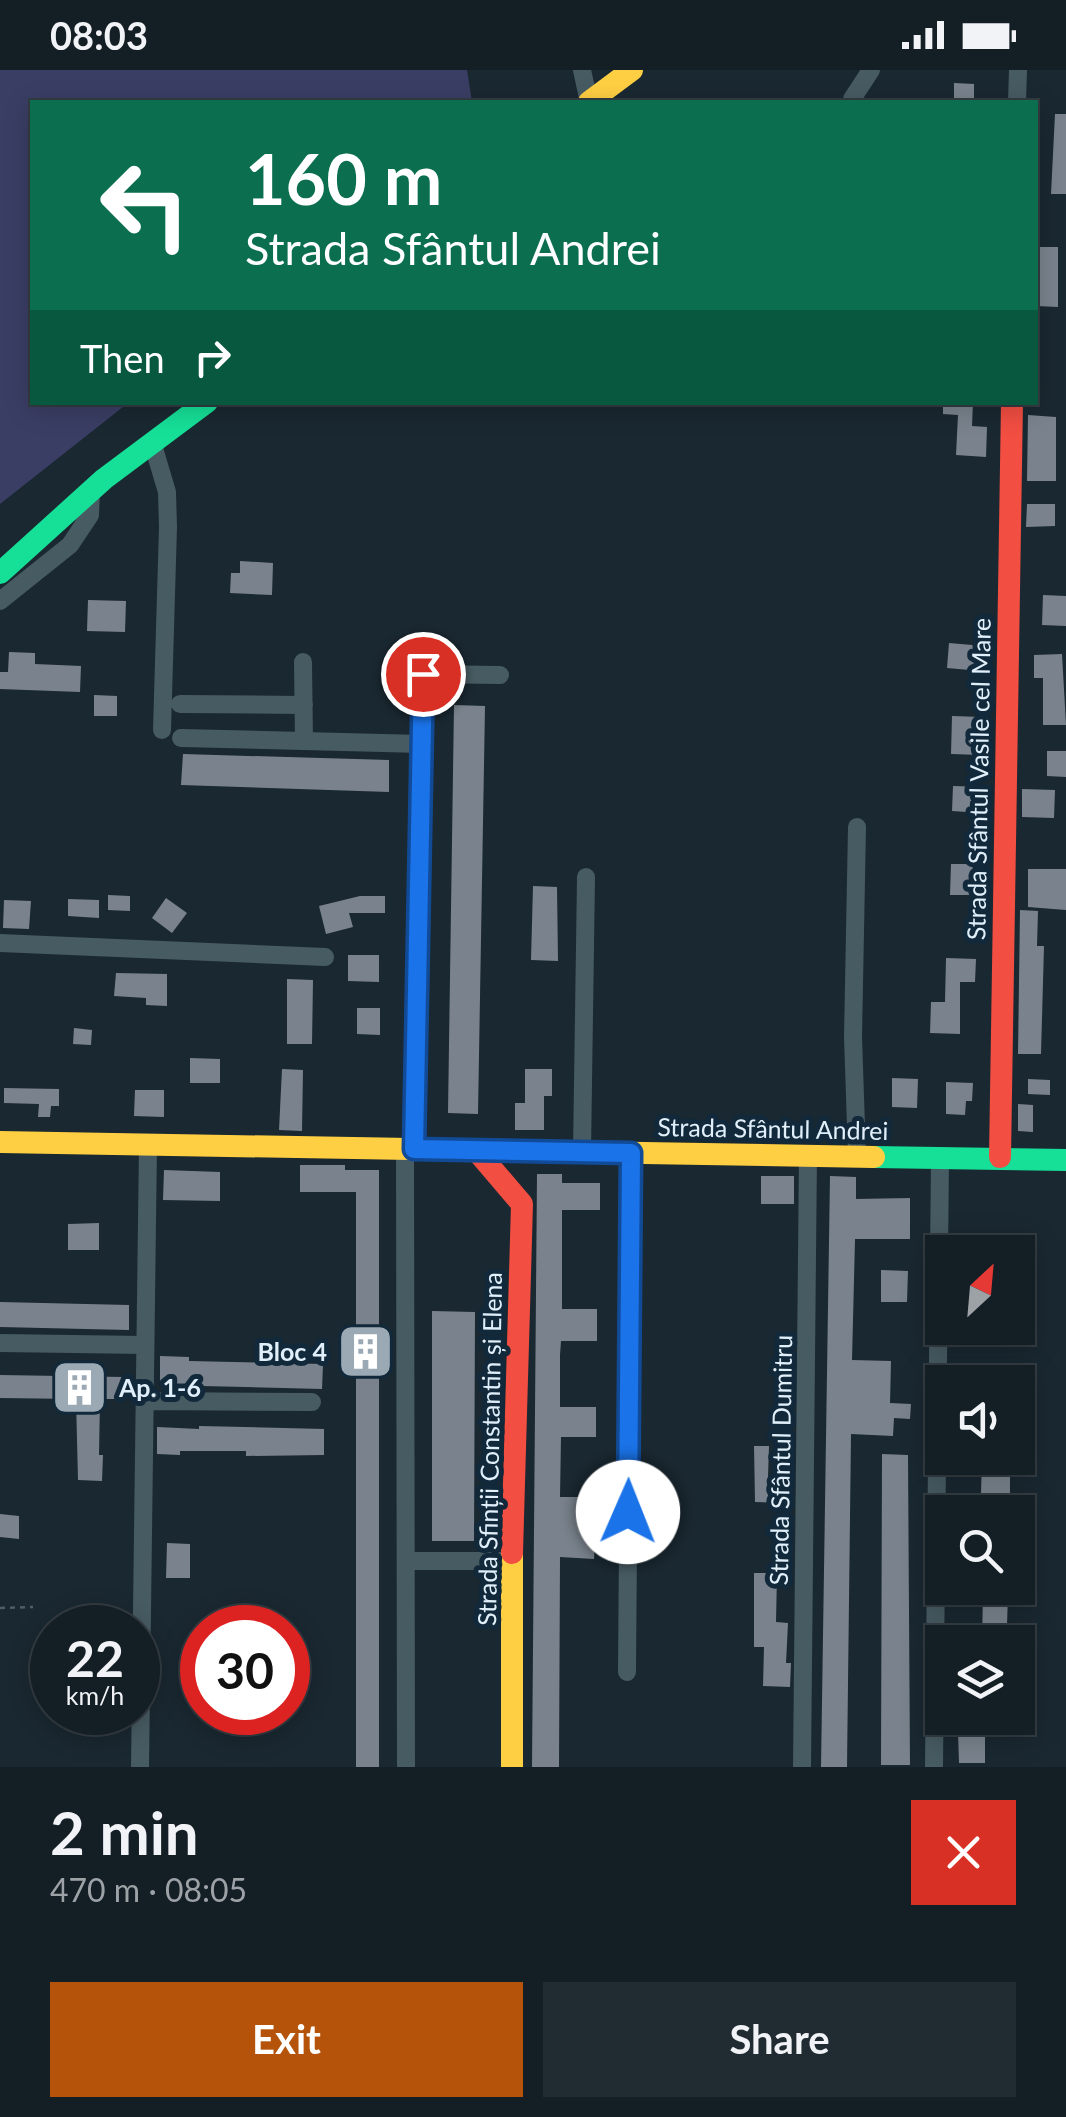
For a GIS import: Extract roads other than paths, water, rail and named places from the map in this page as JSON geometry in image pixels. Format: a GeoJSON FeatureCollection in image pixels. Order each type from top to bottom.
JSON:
{"type":"FeatureCollection","features":[{"type":"Feature","properties":{"kind":"street"},"geometry":{"type":"LineString","coordinates":[[582,70],[589,100]]}},
{"type":"Feature","properties":{"kind":"street"},"geometry":{"type":"LineString","coordinates":[[592,100],[632,70]]}},
{"type":"Feature","properties":{"kind":"street"},"geometry":{"type":"LineString","coordinates":[[852,99],[871,70]]}},
{"type":"Feature","properties":{"kind":"street"},"geometry":{"type":"LineString","coordinates":[[1017,100],[1018,70]]}},
{"type":"Feature","properties":{"kind":"street"},"geometry":{"type":"LineString","coordinates":[[2,570],[90,491],[203,405]]}},
{"type":"Feature","properties":{"kind":"street","name":"Strada Sfântul Vasile cel Mare"},"geometry":{"type":"LineString","coordinates":[[1000,1157],[1012,405]]}},
{"type":"Feature","properties":{"kind":"street"},"geometry":{"type":"LineString","coordinates":[[153,445],[167,492],[162,730]]}},
{"type":"Feature","properties":{"kind":"street"},"geometry":{"type":"LineString","coordinates":[[0,601],[70,545],[90,515],[90,491]]}},
{"type":"Feature","properties":{"kind":"street"},"geometry":{"type":"LineString","coordinates":[[304,662],[304,741]]}},
{"type":"Feature","properties":{"kind":"street"},"geometry":{"type":"LineString","coordinates":[[406,1767],[410,1149],[423,674],[500,675]]}},
{"type":"Feature","properties":{"kind":"street"},"geometry":{"type":"LineString","coordinates":[[180,704],[304,705]]}},
{"type":"Feature","properties":{"kind":"street"},"geometry":{"type":"LineString","coordinates":[[181,738],[422,744]]}},
{"type":"Feature","properties":{"kind":"street"},"geometry":{"type":"LineString","coordinates":[[856,1156],[853,1037],[857,827]]}},
{"type":"Feature","properties":{"kind":"street"},"geometry":{"type":"LineString","coordinates":[[582,1152],[586,877]]}},
{"type":"Feature","properties":{"kind":"street"},"geometry":{"type":"LineString","coordinates":[[0,944],[325,957]]}},
{"type":"Feature","properties":{"kind":"street","name":"Strada Sfântul Andrei"},"geometry":{"type":"LineString","coordinates":[[0,1142],[1066,1160]]}},
{"type":"Feature","properties":{"kind":"street"},"geometry":{"type":"LineString","coordinates":[[140,1767],[148,1144]]}},
{"type":"Feature","properties":{"kind":"street","name":"Strada Sfinții Constantin și Elena"},"geometry":{"type":"LineString","coordinates":[[476,1150],[522,1204],[512,1561],[512,1767]]}},
{"type":"Feature","properties":{"kind":"street"},"geometry":{"type":"LineString","coordinates":[[626,1672],[631,1153]]}},
{"type":"Feature","properties":{"kind":"street","name":"Strada Sfântul Dumitru"},"geometry":{"type":"LineString","coordinates":[[802,1767],[808,1154]]}},
{"type":"Feature","properties":{"kind":"street"},"geometry":{"type":"LineString","coordinates":[[934,1767],[940,1158]]}},
{"type":"Feature","properties":{"kind":"street"},"geometry":{"type":"LineString","coordinates":[[0,1343],[144,1344]]}},
{"type":"Feature","properties":{"kind":"street"},"geometry":{"type":"LineString","coordinates":[[143,1400],[312,1402]]}},
{"type":"Feature","properties":{"kind":"street"},"geometry":{"type":"LineString","coordinates":[[406,1561],[512,1561]]}},
{"type":"Feature","properties":{"kind":"place","name":"Bloc 4"},"geometry":{"type":"Point","coordinates":[366,1351]}},
{"type":"Feature","properties":{"kind":"place","name":"Ap. 1-6"},"geometry":{"type":"Point","coordinates":[80,1387]}}]}
